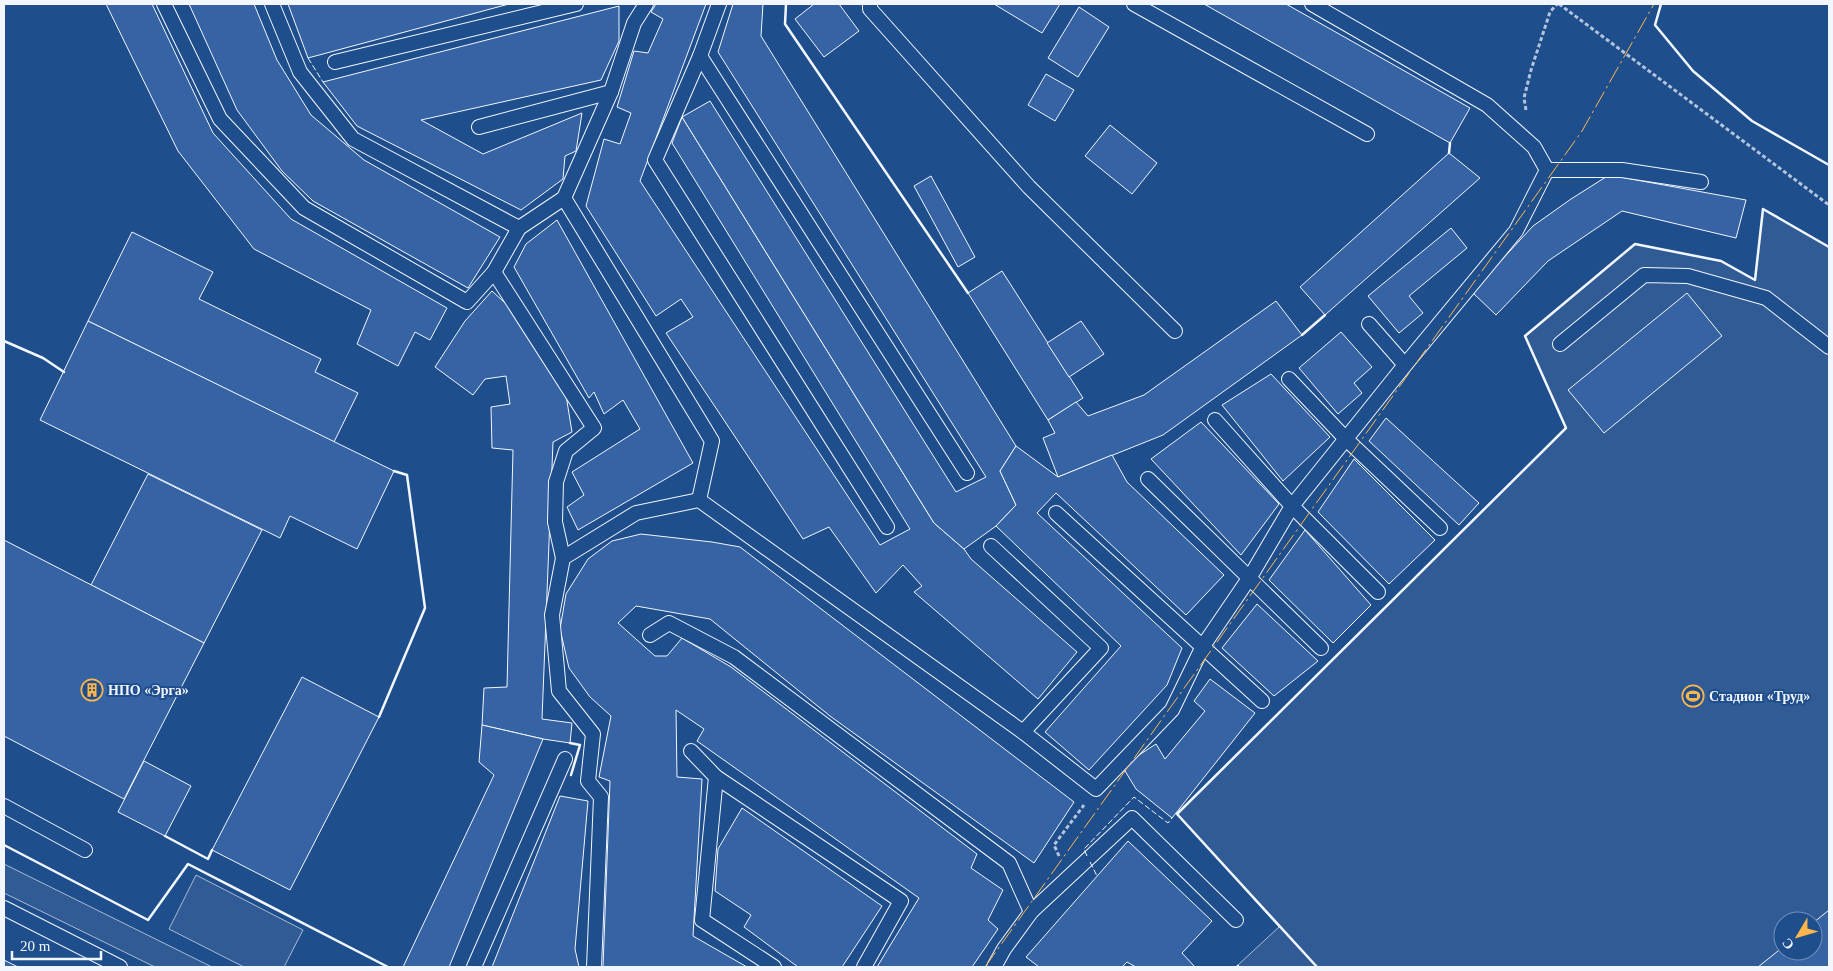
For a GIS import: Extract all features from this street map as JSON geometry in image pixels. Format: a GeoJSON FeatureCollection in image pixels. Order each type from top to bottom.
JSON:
{"type":"FeatureCollection","features":[{"type":"Feature","properties":{"kind":"lane"},"geometry":{"type":"LineString","coordinates":[[164,4],[220,119],[304,208],[467,302],[494,272],[519,228],[564,198],[611,92],[634,23],[646,4]]}},
{"type":"Feature","properties":{"kind":"lane"},"geometry":{"type":"LineString","coordinates":[[272,4],[300,72],[353,139],[519,228]]}},
{"type":"Feature","properties":{"kind":"lane"},"geometry":{"type":"LineString","coordinates":[[335,62],[576,4]]}},
{"type":"Feature","properties":{"kind":"lane"},"geometry":{"type":"LineString","coordinates":[[719,4],[700,56],[655,160],[887,527]]}},
{"type":"Feature","properties":{"kind":"lane"},"geometry":{"type":"LineString","coordinates":[[870,4],[870,9],[1029,187],[1175,331]]}},
{"type":"Feature","properties":{"kind":"lane"},"geometry":{"type":"LineString","coordinates":[[1134,4],[1367,134]]}},
{"type":"Feature","properties":{"kind":"lane"},"geometry":{"type":"LineString","coordinates":[[1312,4],[1486,105],[1534,147],[1547,170]]}},
{"type":"Feature","properties":{"kind":"lane"},"geometry":{"type":"LineString","coordinates":[[700,56],[967,473]]}},
{"type":"Feature","properties":{"kind":"lane"},"geometry":{"type":"LineString","coordinates":[[479,127],[611,92]]}},
{"type":"Feature","properties":{"kind":"lane"},"geometry":{"type":"LineString","coordinates":[[1547,170],[1622,170],[1701,182]]}},
{"type":"Feature","properties":{"kind":"lane"},"geometry":{"type":"LineString","coordinates":[[564,558],[636,513],[699,500],[1022,732],[1096,789],[1172,710],[1203,646],[1250,577],[1292,506],[1516,231],[1547,170]]}},
{"type":"Feature","properties":{"kind":"lane"},"geometry":{"type":"LineString","coordinates":[[564,198],[712,440],[699,500]]}},
{"type":"Feature","properties":{"kind":"lane"},"geometry":{"type":"LineString","coordinates":[[494,272],[594,428],[566,451],[556,482],[555,522],[564,558],[552,615],[559,691],[593,734],[588,782],[601,797],[594,967]]}},
{"type":"Feature","properties":{"kind":"lane"},"geometry":{"type":"LineString","coordinates":[[1560,344],[1644,275],[1688,276],[1766,298],[1829,347]]}},
{"type":"Feature","properties":{"kind":"lane"},"geometry":{"type":"LineString","coordinates":[[1369,324],[1405,365]]}},
{"type":"Feature","properties":{"kind":"lane"},"geometry":{"type":"LineString","coordinates":[[1289,379],[1346,439],[1440,528]]}},
{"type":"Feature","properties":{"kind":"lane"},"geometry":{"type":"LineString","coordinates":[[1214,420],[1292,506],[1378,592]]}},
{"type":"Feature","properties":{"kind":"lane"},"geometry":{"type":"LineString","coordinates":[[1148,479],[1321,648]]}},
{"type":"Feature","properties":{"kind":"lane"},"geometry":{"type":"LineString","coordinates":[[1056,513],[1262,701]]}},
{"type":"Feature","properties":{"kind":"lane"},"geometry":{"type":"LineString","coordinates":[[990,546],[1102,648],[1022,732]]}},
{"type":"Feature","properties":{"kind":"lane"},"geometry":{"type":"LineString","coordinates":[[650,634],[669,623],[734,657],[1009,863],[1031,912]]}},
{"type":"Feature","properties":{"kind":"lane"},"geometry":{"type":"LineString","coordinates":[[691,751],[716,777],[901,901],[864,967]]}},
{"type":"Feature","properties":{"kind":"lane"},"geometry":{"type":"LineString","coordinates":[[474,967],[565,758]]}},
{"type":"Feature","properties":{"kind":"lane"},"geometry":{"type":"LineString","coordinates":[[716,777],[702,920],[774,967]]}},
{"type":"Feature","properties":{"kind":"lane"},"geometry":{"type":"LineString","coordinates":[[4,806],[86,850]]}},
{"type":"Feature","properties":{"kind":"lane"},"geometry":{"type":"LineString","coordinates":[[994,967],[1004,949],[1031,912],[1132,818],[1236,920]]}},
{"type":"Feature","properties":{"kind":"lane"},"geometry":{"type":"LineString","coordinates":[[4,908],[120,967]]}},
{"type":"Feature","properties":{"kind":"path"},"geometry":{"type":"LineString","coordinates":[[1534,147],[1524,98],[1550,12],[1558,4],[1829,205]]}},
{"type":"Feature","properties":{"kind":"path"},"geometry":{"type":"LineString","coordinates":[[1054,845],[1096,789]]}},
{"type":"Feature","properties":{"kind":"shaded area"},"geometry":{"type":"Polygon","coordinates":[[[1763,209],[1829,247],[1829,967],[1240,967],[1238,965],[1279,927],[1177,814],[1566,428],[1525,336],[1635,244],[1721,261],[1755,280],[1763,209]]]}},
{"type":"Feature","properties":{"kind":"shaded area"},"geometry":{"type":"Polygon","coordinates":[[[4,864],[212,967],[155,967],[4,893],[4,864]]]}},
{"type":"Feature","properties":{"kind":"shaded area"},"geometry":{"type":"Polygon","coordinates":[[[196,875],[303,930],[284,967],[244,967],[169,929],[196,875]]]}},
{"type":"Feature","properties":{"kind":"building"},"geometry":{"type":"Polygon","coordinates":[[[106,4],[152,4],[213,133],[291,219],[447,308],[430,340],[415,332],[398,366],[357,344],[371,310],[254,249],[178,151],[106,4]]]}},
{"type":"Feature","properties":{"kind":"building"},"geometry":{"type":"Polygon","coordinates":[[[189,4],[254,4],[277,60],[311,115],[364,160],[500,237],[468,288],[313,201],[282,171],[237,110],[189,4]]]}},
{"type":"Feature","properties":{"kind":"building"},"geometry":{"type":"Polygon","coordinates":[[[288,4],[509,4],[308,58],[288,4]]]}},
{"type":"Feature","properties":{"kind":"building"},"geometry":{"type":"Polygon","coordinates":[[[656,4],[706,4],[640,181],[880,545],[910,529],[672,143],[682,117],[934,523],[964,549],[971,559],[1077,652],[1038,699],[914,592],[922,586],[903,565],[876,593],[829,527],[803,539],[666,333],[693,317],[681,299],[656,316],[586,206],[604,139],[620,144],[631,113],[617,107],[634,51],[648,53],[663,19],[651,12],[656,4]]]}},
{"type":"Feature","properties":{"kind":"building"},"geometry":{"type":"Polygon","coordinates":[[[733,4],[763,4],[761,36],[1016,446],[1000,471],[1016,505],[996,526],[964,549],[934,523],[682,117],[710,101],[956,492],[986,477],[718,52],[733,4]]]}},
{"type":"Feature","properties":{"kind":"building"},"geometry":{"type":"Polygon","coordinates":[[[814,4],[839,4],[859,31],[824,57],[795,19],[814,4]]]}},
{"type":"Feature","properties":{"kind":"building"},"geometry":{"type":"Polygon","coordinates":[[[994,4],[1060,4],[1042,33],[994,4]]]}},
{"type":"Feature","properties":{"kind":"building"},"geometry":{"type":"Polygon","coordinates":[[[1204,4],[1286,4],[1470,108],[1450,143],[1204,4]]]}},
{"type":"Feature","properties":{"kind":"building"},"geometry":{"type":"Polygon","coordinates":[[[619,6],[619,41],[601,80],[421,120],[483,154],[582,113],[576,151],[565,156],[563,179],[521,210],[357,126],[323,82],[619,6]]]}},
{"type":"Feature","properties":{"kind":"building"},"geometry":{"type":"Polygon","coordinates":[[[1079,7],[1109,27],[1078,77],[1048,58],[1079,7]]]}},
{"type":"Feature","properties":{"kind":"building"},"geometry":{"type":"Polygon","coordinates":[[[1046,74],[1074,90],[1055,121],[1028,105],[1046,74]]]}},
{"type":"Feature","properties":{"kind":"building"},"geometry":{"type":"Polygon","coordinates":[[[1110,125],[1157,163],[1132,194],[1085,156],[1110,125]]]}},
{"type":"Feature","properties":{"kind":"building"},"geometry":{"type":"Polygon","coordinates":[[[1449,153],[1480,178],[1325,315],[1300,287],[1449,153]]]}},
{"type":"Feature","properties":{"kind":"building"},"geometry":{"type":"Polygon","coordinates":[[[1609,175],[1746,200],[1736,238],[1622,211],[1548,261],[1496,315],[1472,292],[1533,226],[1609,175]]]}},
{"type":"Feature","properties":{"kind":"building"},"geometry":{"type":"Polygon","coordinates":[[[931,176],[975,257],[958,267],[914,186],[931,176]]]}},
{"type":"Feature","properties":{"kind":"building"},"geometry":{"type":"Polygon","coordinates":[[[557,220],[693,463],[578,530],[567,507],[584,495],[572,472],[640,429],[623,400],[604,414],[594,392],[589,398],[514,267],[526,244],[557,220]]]}},
{"type":"Feature","properties":{"kind":"building"},"geometry":{"type":"Polygon","coordinates":[[[1451,228],[1467,248],[1409,296],[1423,313],[1399,333],[1368,296],[1451,228]]]}},
{"type":"Feature","properties":{"kind":"building"},"geometry":{"type":"Polygon","coordinates":[[[132,232],[213,272],[199,299],[321,359],[315,372],[358,393],[334,442],[88,321],[132,232]]]}},
{"type":"Feature","properties":{"kind":"building"},"geometry":{"type":"Polygon","coordinates":[[[1002,271],[1083,398],[1048,420],[968,293],[1002,271]]]}},
{"type":"Feature","properties":{"kind":"building"},"geometry":{"type":"Polygon","coordinates":[[[492,291],[516,313],[565,389],[572,432],[553,442],[542,719],[572,723],[570,743],[482,725],[484,688],[507,687],[513,450],[492,448],[491,407],[510,404],[506,376],[485,379],[473,395],[435,367],[465,321],[492,291]]]}},
{"type":"Feature","properties":{"kind":"building"},"geometry":{"type":"Polygon","coordinates":[[[1687,293],[1722,336],[1604,433],[1568,390],[1687,293]]]}},
{"type":"Feature","properties":{"kind":"building"},"geometry":{"type":"Polygon","coordinates":[[[1276,301],[1302,335],[1163,435],[1058,477],[1043,438],[1055,433],[1048,420],[1076,402],[1088,416],[1144,395],[1276,301]]]}},
{"type":"Feature","properties":{"kind":"building"},"geometry":{"type":"Polygon","coordinates":[[[88,321],[394,471],[357,549],[290,516],[280,538],[40,420],[88,321]]]}},
{"type":"Feature","properties":{"kind":"building"},"geometry":{"type":"Polygon","coordinates":[[[1081,321],[1104,354],[1069,377],[1047,343],[1081,321]]]}},
{"type":"Feature","properties":{"kind":"building"},"geometry":{"type":"Polygon","coordinates":[[[1341,332],[1372,367],[1354,383],[1362,393],[1338,414],[1299,368],[1341,332]]]}},
{"type":"Feature","properties":{"kind":"building"},"geometry":{"type":"Polygon","coordinates":[[[1271,374],[1330,437],[1283,481],[1222,405],[1271,374]]]}},
{"type":"Feature","properties":{"kind":"building"},"geometry":{"type":"Polygon","coordinates":[[[1386,418],[1479,503],[1459,525],[1369,441],[1386,418]]]}},
{"type":"Feature","properties":{"kind":"building"},"geometry":{"type":"Polygon","coordinates":[[[1201,422],[1279,504],[1241,555],[1151,459],[1201,422]]]}},
{"type":"Feature","properties":{"kind":"building"},"geometry":{"type":"Polygon","coordinates":[[[1016,446],[1058,477],[1112,455],[1127,482],[1224,575],[1186,615],[1056,493],[1037,513],[1182,648],[1167,685],[1089,770],[1045,732],[1121,646],[996,526],[1016,505],[1000,471],[1016,446]]]}},
{"type":"Feature","properties":{"kind":"building"},"geometry":{"type":"Polygon","coordinates":[[[1354,459],[1435,540],[1389,584],[1318,512],[1354,459]]]}},
{"type":"Feature","properties":{"kind":"building"},"geometry":{"type":"Polygon","coordinates":[[[148,474],[262,530],[204,643],[91,585],[148,474]]]}},
{"type":"Feature","properties":{"kind":"building"},"geometry":{"type":"Polygon","coordinates":[[[1305,530],[1371,605],[1333,643],[1269,580],[1305,530]]]}},
{"type":"Feature","properties":{"kind":"building"},"geometry":{"type":"Polygon","coordinates":[[[641,534],[740,547],[1074,802],[1034,863],[830,716],[710,619],[636,606],[618,623],[655,656],[667,656],[682,638],[731,667],[977,854],[971,868],[1003,890],[988,920],[998,929],[972,967],[877,967],[919,898],[697,741],[704,729],[676,710],[677,777],[702,779],[693,936],[747,967],[603,967],[610,781],[599,777],[611,716],[590,697],[569,668],[560,629],[566,594],[588,559],[612,541],[641,534]]]}},
{"type":"Feature","properties":{"kind":"building","name":"НПО «Эрга»"},"geometry":{"type":"Polygon","coordinates":[[[4,540],[204,643],[124,799],[4,736],[4,540]]]}},
{"type":"Feature","properties":{"kind":"building"},"geometry":{"type":"Polygon","coordinates":[[[1257,604],[1318,661],[1274,696],[1222,648],[1257,604]]]}},
{"type":"Feature","properties":{"kind":"building"},"geometry":{"type":"Polygon","coordinates":[[[302,677],[379,717],[290,890],[212,850],[302,677]]]}},
{"type":"Feature","properties":{"kind":"building"},"geometry":{"type":"Polygon","coordinates":[[[1210,679],[1255,713],[1172,818],[1136,789],[1122,766],[1156,744],[1165,759],[1205,711],[1194,701],[1210,679]]]}},
{"type":"Feature","properties":{"kind":"building"},"geometry":{"type":"Polygon","coordinates":[[[482,725],[543,739],[449,967],[403,967],[494,775],[479,762],[482,725]]]}},
{"type":"Feature","properties":{"kind":"building"},"geometry":{"type":"Polygon","coordinates":[[[144,761],[191,786],[165,836],[118,812],[144,761]]]}},
{"type":"Feature","properties":{"kind":"building"},"geometry":{"type":"Polygon","coordinates":[[[560,796],[588,801],[575,949],[579,967],[492,967],[560,796]]]}},
{"type":"Feature","properties":{"kind":"building"},"geometry":{"type":"Polygon","coordinates":[[[742,808],[882,906],[842,967],[798,967],[744,927],[751,915],[715,891],[718,849],[742,808]]]}},
{"type":"Feature","properties":{"kind":"building"},"geometry":{"type":"Polygon","coordinates":[[[1128,841],[1212,921],[1182,953],[1195,967],[1136,967],[1127,962],[1122,967],[1039,967],[1026,957],[1128,841]]]}},
{"type":"Feature","properties":{"kind":"building"},"geometry":{"type":"Polygon","coordinates":[[[1829,910],[1829,967],[1758,967],[1773,955],[1773,961],[1823,961],[1823,915],[1829,910]]]}},
{"type":"Feature","properties":{"kind":"building"},"geometry":{"type":"Polygon","coordinates":[[[4,960],[18,967],[4,967],[4,960]]]}},
{"type":"Feature","properties":{"kind":"fence"},"geometry":{"type":"LineString","coordinates":[[308,58],[323,82]]}},
{"type":"Feature","properties":{"kind":"fence"},"geometry":{"type":"LineString","coordinates":[[1087,856],[1084,849],[1134,797],[1168,823],[1172,818]]}},
{"type":"Feature","properties":{"kind":"fence"},"geometry":{"type":"LineString","coordinates":[[1090,862],[1097,876]]}},
{"type":"Feature","properties":{"kind":"fence"},"geometry":{"type":"LineString","coordinates":[[1235,967],[1238,965],[1240,967]]}},
{"type":"Feature","properties":{"kind":"wall"},"geometry":{"type":"LineString","coordinates":[[786,4],[785,24],[968,293]]}},
{"type":"Feature","properties":{"kind":"wall"},"geometry":{"type":"LineString","coordinates":[[1661,4],[1655,25],[1693,71],[1752,121],[1829,165]]}},
{"type":"Feature","properties":{"kind":"wall"},"geometry":{"type":"LineString","coordinates":[[1449,153],[1450,143]]}},
{"type":"Feature","properties":{"kind":"wall"},"geometry":{"type":"LineString","coordinates":[[1317,967],[1177,814],[1566,428],[1525,336],[1635,244],[1721,261],[1755,280],[1763,209],[1829,247]]}},
{"type":"Feature","properties":{"kind":"wall"},"geometry":{"type":"LineString","coordinates":[[1302,335],[1325,315]]}},
{"type":"Feature","properties":{"kind":"wall"},"geometry":{"type":"LineString","coordinates":[[4,341],[43,358],[64,372]]}},
{"type":"Feature","properties":{"kind":"wall"},"geometry":{"type":"LineString","coordinates":[[379,717],[425,608],[407,475],[394,471]]}},
{"type":"Feature","properties":{"kind":"wall"},"geometry":{"type":"LineString","coordinates":[[570,743],[580,745],[571,775]]}},
{"type":"Feature","properties":{"kind":"wall"},"geometry":{"type":"LineString","coordinates":[[165,836],[208,859],[212,850]]}},
{"type":"Feature","properties":{"kind":"wall"},"geometry":{"type":"LineString","coordinates":[[4,845],[148,920],[188,864],[388,967]]}},
{"type":"Feature","properties":{"kind":"power"},"geometry":{"type":"LineString","coordinates":[[985,967],[1582,131],[1654,4]]}},
{"type":"Feature","properties":{"kind":"place","name":"НПО «Эрга»"},"geometry":{"type":"Point","coordinates":[92,690]}},
{"type":"Feature","properties":{"kind":"place","name":"Стадион «Труд»"},"geometry":{"type":"Point","coordinates":[1693,696]}}]}
